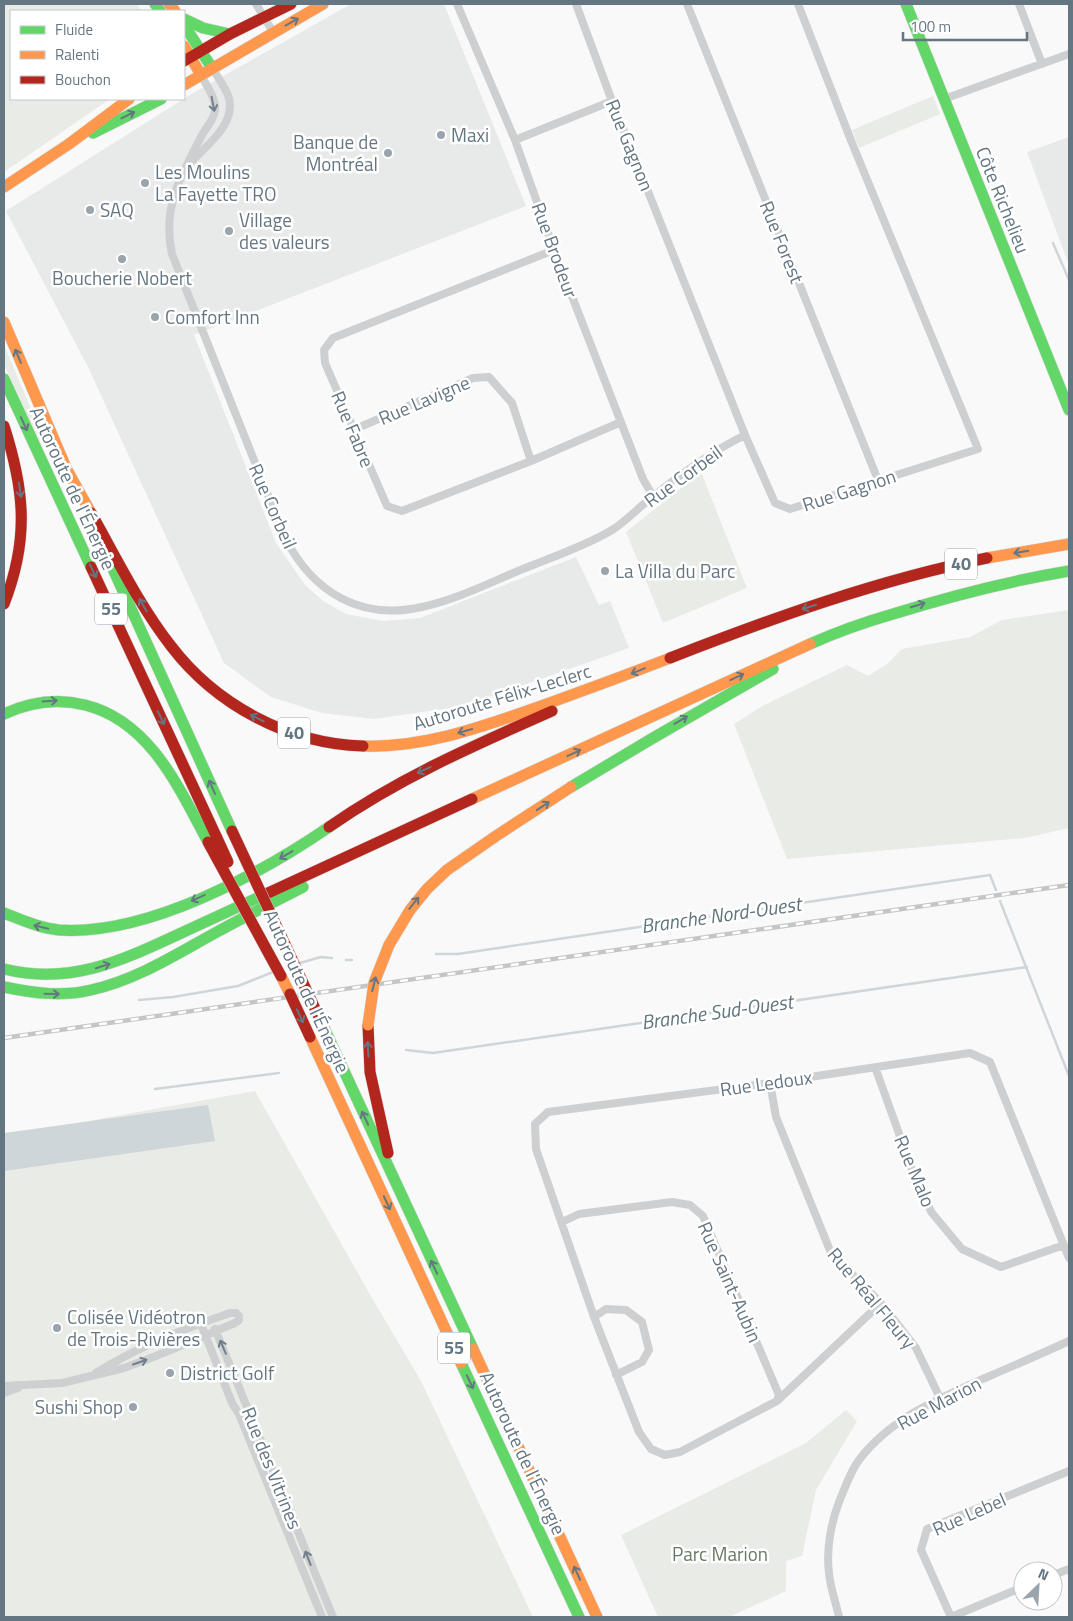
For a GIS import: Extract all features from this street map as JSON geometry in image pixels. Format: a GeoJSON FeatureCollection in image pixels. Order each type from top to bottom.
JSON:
{"type":"FeatureCollection","features":[{"type":"Feature","properties":{"kind":"main road"},"geometry":{"type":"LineString","coordinates":[[192,56],[230,34],[292,4]]}},
{"type":"Feature","properties":{"kind":"main road"},"geometry":{"type":"LineString","coordinates":[[185,84],[323,4]]}},
{"type":"Feature","properties":{"kind":"main road","name":"Côte Richelieu"},"geometry":{"type":"LineString","coordinates":[[906,4],[1069,410]]}},
{"type":"Feature","properties":{"kind":"main road"},"geometry":{"type":"LineString","coordinates":[[185,19],[203,28],[230,34]]}},
{"type":"Feature","properties":{"kind":"main road"},"geometry":{"type":"LineString","coordinates":[[185,29],[192,56],[201,75]]}},
{"type":"Feature","properties":{"kind":"main road"},"geometry":{"type":"LineString","coordinates":[[192,56],[212,68]]}},
{"type":"Feature","properties":{"kind":"main road"},"geometry":{"type":"LineString","coordinates":[[4,187],[69,144],[128,100]]}},
{"type":"Feature","properties":{"kind":"main road"},"geometry":{"type":"LineString","coordinates":[[69,144],[159,100]]}},
{"type":"Feature","properties":{"kind":"main road","name":"Autoroute Félix-Leclerc"},"geometry":{"type":"LineString","coordinates":[[4,322],[70,474],[144,606],[174,651],[193,672],[222,697],[279,728],[314,739],[378,747],[432,740],[473,729],[616,680],[763,623],[850,593],[962,564],[1069,544]]}},
{"type":"Feature","properties":{"kind":"main road","name":"Autoroute de l'Énergie"},"geometry":{"type":"LineString","coordinates":[[4,379],[212,840],[310,1037],[579,1617]]}},
{"type":"Feature","properties":{"kind":"main road"},"geometry":{"type":"LineString","coordinates":[[4,426],[18,478],[23,519],[19,558],[4,604]]}},
{"type":"Feature","properties":{"kind":"main road","name":"Autoroute de l'Énergie"},"geometry":{"type":"LineString","coordinates":[[70,474],[232,831],[597,1617]]}},
{"type":"Feature","properties":{"kind":"main road","name":"40"},"geometry":{"type":"LineString","coordinates":[[4,969],[33,975],[56,975],[87,971],[110,964],[162,943],[775,659],[851,628],[922,604],[1027,578],[1069,571]]}},
{"type":"Feature","properties":{"kind":"main road"},"geometry":{"type":"LineString","coordinates":[[393,1178],[370,1072],[368,1024],[376,977],[388,945],[403,919],[421,895],[444,873],[466,856],[607,765],[700,709],[851,628]]}},
{"type":"Feature","properties":{"kind":"main road"},"geometry":{"type":"LineString","coordinates":[[4,914],[38,927],[78,931],[121,926],[164,913],[278,860],[368,800],[400,782],[616,680]]}},
{"type":"Feature","properties":{"kind":"main road"},"geometry":{"type":"LineString","coordinates":[[4,714],[33,703],[64,701],[94,706],[121,720],[140,734],[159,757],[212,840]]}},
{"type":"Feature","properties":{"kind":"main road"},"geometry":{"type":"LineString","coordinates":[[4,987],[34,993],[65,994],[93,991],[125,981],[159,965],[236,921],[502,786]]}},
{"type":"Feature","properties":{"kind":"street"},"geometry":{"type":"LineString","coordinates":[[256,4],[273,32]]}},
{"type":"Feature","properties":{"kind":"street","name":"Rue Brodeur"},"geometry":{"type":"LineString","coordinates":[[457,4],[516,140],[554,250],[643,479],[653,496]]}},
{"type":"Feature","properties":{"kind":"street","name":"Rue Gagnon"},"geometry":{"type":"LineString","coordinates":[[576,4],[612,101],[744,435],[775,503],[790,509],[978,449],[852,143],[798,4]]}},
{"type":"Feature","properties":{"kind":"street","name":"Rue Forest"},"geometry":{"type":"LineString","coordinates":[[687,4],[878,480]]}},
{"type":"Feature","properties":{"kind":"street"},"geometry":{"type":"LineString","coordinates":[[1019,4],[1042,64]]}},
{"type":"Feature","properties":{"kind":"street"},"geometry":{"type":"LineString","coordinates":[[944,99],[1069,54]]}},
{"type":"Feature","properties":{"kind":"street","name":"Rue Corbeil"},"geometry":{"type":"LineString","coordinates":[[184,169],[226,123],[229,115],[230,108],[227,94],[212,68]]}},
{"type":"Feature","properties":{"kind":"street","name":"Rue Corbeil"},"geometry":{"type":"LineString","coordinates":[[201,75],[213,98],[215,110],[212,120],[203,132],[174,193],[169,212],[169,238],[174,264],[285,538],[307,571],[334,595],[355,605],[377,610],[409,609],[436,603],[601,536],[618,526],[653,496],[715,451],[744,435]]}},
{"type":"Feature","properties":{"kind":"street"},"geometry":{"type":"LineString","coordinates":[[516,140],[612,101]]}},
{"type":"Feature","properties":{"kind":"street","name":"Rue Fabre"},"geometry":{"type":"LineString","coordinates":[[554,250],[333,338],[324,350],[325,363],[387,506],[402,511],[531,461],[621,422]]}},
{"type":"Feature","properties":{"kind":"street","name":"Rue Lavigne"},"geometry":{"type":"LineString","coordinates":[[354,430],[473,378],[489,377],[512,403],[531,461]]}},
{"type":"Feature","properties":{"kind":"street","name":"Rue Ledoux"},"geometry":{"type":"LineString","coordinates":[[881,1303],[776,1401],[680,1452],[665,1455],[651,1450],[639,1432],[594,1317],[536,1149],[535,1124],[548,1112],[770,1083],[970,1052],[990,1062],[1069,1258]]}},
{"type":"Feature","properties":{"kind":"street","name":"Rue Malo"},"geometry":{"type":"LineString","coordinates":[[875,1066],[919,1188],[932,1213],[962,1249],[1001,1267],[1064,1245]]}},
{"type":"Feature","properties":{"kind":"street","name":"Rue Réal Fleury"},"geometry":{"type":"LineString","coordinates":[[770,1083],[776,1118],[830,1253],[881,1303],[916,1348],[940,1398]]}},
{"type":"Feature","properties":{"kind":"street","name":"Rue Saint-Aubin"},"geometry":{"type":"LineString","coordinates":[[562,1222],[579,1214],[672,1202],[690,1205],[703,1216],[779,1395],[776,1401]]}},
{"type":"Feature","properties":{"kind":"street"},"geometry":{"type":"LineString","coordinates":[[594,1317],[606,1309],[626,1310],[642,1322],[649,1350],[642,1362],[616,1375]]}},
{"type":"Feature","properties":{"kind":"street"},"geometry":{"type":"LineString","coordinates":[[4,1386],[62,1383],[124,1368],[237,1323],[239,1316],[236,1313],[230,1313],[201,1324],[120,1358],[96,1374]]}},
{"type":"Feature","properties":{"kind":"street","name":"Rue des Vitrines"},"geometry":{"type":"LineString","coordinates":[[212,1320],[333,1617]]}},
{"type":"Feature","properties":{"kind":"street","name":"Rue des Vitrines"},"geometry":{"type":"LineString","coordinates":[[201,1324],[232,1403],[239,1414],[322,1617]]}},
{"type":"Feature","properties":{"kind":"street","name":"Rue Marion"},"geometry":{"type":"LineString","coordinates":[[839,1617],[828,1572],[830,1537],[835,1512],[848,1479],[869,1448],[889,1429],[940,1398],[1069,1341]]}},
{"type":"Feature","properties":{"kind":"street"},"geometry":{"type":"LineString","coordinates":[[4,1393],[24,1385]]}},
{"type":"Feature","properties":{"kind":"street","name":"Rue Lebel"},"geometry":{"type":"LineString","coordinates":[[951,1617],[921,1550],[927,1529],[1069,1471]]}},
{"type":"Feature","properties":{"kind":"street"},"geometry":{"type":"LineString","coordinates":[[951,1617],[1013,1591]]}},
{"type":"Feature","properties":{"kind":"shaded area"},"geometry":{"type":"Polygon","coordinates":[[[351,4],[444,4],[526,206],[194,335],[276,543],[305,585],[323,601],[346,614],[383,621],[420,618],[576,557],[599,605],[610,601],[629,648],[464,706],[374,719],[322,713],[271,697],[224,663],[88,367],[6,211],[182,100],[185,100],[193,93],[351,4]]]}},
{"type":"Feature","properties":{"kind":"shaded area"},"geometry":{"type":"Polygon","coordinates":[[[1069,137],[1069,265],[1027,152],[1069,137]]]}},
{"type":"Feature","properties":{"kind":"shaded area"},"geometry":{"type":"Polygon","coordinates":[[[208,1105],[215,1141],[4,1171],[4,1133],[208,1105]]]}},
{"type":"Feature","properties":{"kind":"green space"},"geometry":{"type":"Polygon","coordinates":[[[4,4],[138,4],[140,10],[10,10],[10,100],[109,100],[4,172],[4,4]]]}},
{"type":"Feature","properties":{"kind":"green space"},"geometry":{"type":"Polygon","coordinates":[[[933,96],[940,114],[859,148],[852,130],[933,96]]]}},
{"type":"Feature","properties":{"kind":"green space"},"geometry":{"type":"Polygon","coordinates":[[[4,345],[43,437],[39,441],[4,364],[4,345]]]}},
{"type":"Feature","properties":{"kind":"green space"},"geometry":{"type":"Polygon","coordinates":[[[701,472],[747,588],[663,623],[626,532],[701,472]]]}},
{"type":"Feature","properties":{"kind":"green space"},"geometry":{"type":"Polygon","coordinates":[[[1069,610],[1069,828],[1025,838],[787,859],[734,724],[762,706],[847,665],[868,676],[887,664],[902,649],[970,637],[1002,620],[1069,610]]]}},
{"type":"Feature","properties":{"kind":"green space"},"geometry":{"type":"Polygon","coordinates":[[[255,1091],[421,1381],[533,1617],[4,1617],[4,1136],[255,1091]]]}},
{"type":"Feature","properties":{"kind":"green space","name":"Parc Marion"},"geometry":{"type":"Polygon","coordinates":[[[846,1410],[857,1421],[816,1490],[802,1556],[786,1561],[786,1591],[729,1617],[658,1617],[621,1535],[806,1443],[846,1410]]]}},
{"type":"Feature","properties":{"kind":"waterway"},"geometry":{"type":"LineString","coordinates":[[1053,243],[1069,280]]}},
{"type":"Feature","properties":{"kind":"waterway","name":"Branche Nord-Ouest"},"geometry":{"type":"LineString","coordinates":[[436,954],[458,954],[990,875],[996,890]]}},
{"type":"Feature","properties":{"kind":"waterway"},"geometry":{"type":"LineString","coordinates":[[1000,901],[1069,1076]]}},
{"type":"Feature","properties":{"kind":"waterway","name":"Branche Nord-Ouest"},"geometry":{"type":"LineString","coordinates":[[300,963],[321,957],[332,958]]}},
{"type":"Feature","properties":{"kind":"waterway","name":"Branche Nord-Ouest"},"geometry":{"type":"LineString","coordinates":[[346,960],[352,960]]}},
{"type":"Feature","properties":{"kind":"waterway","name":"Branche Sud-Ouest"},"geometry":{"type":"LineString","coordinates":[[406,1050],[433,1053],[1027,967]]}},
{"type":"Feature","properties":{"kind":"waterway","name":"Branche Nord-Ouest"},"geometry":{"type":"LineString","coordinates":[[139,1000],[173,997],[238,986],[273,972]]}},
{"type":"Feature","properties":{"kind":"waterway","name":"Branche Sud-Ouest"},"geometry":{"type":"LineString","coordinates":[[155,1089],[279,1073]]}},
{"type":"Feature","properties":{"kind":"railway"},"geometry":{"type":"LineString","coordinates":[[4,1038],[1069,885]]}},
{"type":"Feature","properties":{"kind":"traffic: fast"},"geometry":{"type":"LineString","coordinates":[[155,4],[159,10]]}},
{"type":"Feature","properties":{"kind":"traffic: fast"},"geometry":{"type":"LineString","coordinates":[[906,4],[1069,410]]}},
{"type":"Feature","properties":{"kind":"traffic: fast"},"geometry":{"type":"LineString","coordinates":[[185,19],[203,28],[230,34]]}},
{"type":"Feature","properties":{"kind":"traffic: fast"},"geometry":{"type":"LineString","coordinates":[[185,27],[212,68]]}},
{"type":"Feature","properties":{"kind":"traffic: fast"},"geometry":{"type":"LineString","coordinates":[[93,133],[159,100]]}},
{"type":"Feature","properties":{"kind":"traffic: fast"},"geometry":{"type":"LineString","coordinates":[[4,379],[91,567]]}},
{"type":"Feature","properties":{"kind":"traffic: fast"},"geometry":{"type":"LineString","coordinates":[[108,558],[232,831]]}},
{"type":"Feature","properties":{"kind":"traffic: fast"},"geometry":{"type":"LineString","coordinates":[[810,644],[862,624],[937,601],[1002,584],[1069,571]]}},
{"type":"Feature","properties":{"kind":"traffic: fast"},"geometry":{"type":"LineString","coordinates":[[571,787],[773,669]]}},
{"type":"Feature","properties":{"kind":"traffic: fast"},"geometry":{"type":"LineString","coordinates":[[4,714],[44,702],[75,703],[108,713],[128,726],[145,741],[160,759],[186,800],[208,842]]}},
{"type":"Feature","properties":{"kind":"traffic: fast"},"geometry":{"type":"LineString","coordinates":[[4,913],[38,926],[59,930],[93,929],[128,923],[164,913],[236,882],[270,864],[329,827]]}},
{"type":"Feature","properties":{"kind":"traffic: fast"},"geometry":{"type":"LineString","coordinates":[[4,987],[58,994],[80,992],[108,986],[155,966],[303,887]]}},
{"type":"Feature","properties":{"kind":"traffic: fast"},"geometry":{"type":"LineString","coordinates":[[4,969],[50,974],[72,972],[114,962],[156,945],[268,893]]}},
{"type":"Feature","properties":{"kind":"traffic: fast"},"geometry":{"type":"LineString","coordinates":[[325,1030],[473,1349]]}},
{"type":"Feature","properties":{"kind":"traffic: fast"},"geometry":{"type":"LineString","coordinates":[[461,1363],[579,1617]]}},
{"type":"Feature","properties":{"kind":"traffic: slow"},"geometry":{"type":"LineString","coordinates":[[169,4],[174,10]]}},
{"type":"Feature","properties":{"kind":"traffic: slow"},"geometry":{"type":"LineString","coordinates":[[185,84],[323,4]]}},
{"type":"Feature","properties":{"kind":"traffic: slow"},"geometry":{"type":"LineString","coordinates":[[185,48],[201,75]]}},
{"type":"Feature","properties":{"kind":"traffic: slow"},"geometry":{"type":"LineString","coordinates":[[4,187],[69,144],[128,100]]}},
{"type":"Feature","properties":{"kind":"traffic: slow"},"geometry":{"type":"LineString","coordinates":[[4,322],[67,470],[91,513]]}},
{"type":"Feature","properties":{"kind":"traffic: slow"},"geometry":{"type":"LineString","coordinates":[[987,558],[1069,544]]}},
{"type":"Feature","properties":{"kind":"traffic: slow"},"geometry":{"type":"LineString","coordinates":[[472,799],[810,644]]}},
{"type":"Feature","properties":{"kind":"traffic: slow"},"geometry":{"type":"LineString","coordinates":[[363,746],[406,744],[469,730],[530,710],[670,658]]}},
{"type":"Feature","properties":{"kind":"traffic: slow"},"geometry":{"type":"LineString","coordinates":[[389,945],[410,910],[427,889],[447,870],[571,787]]}},
{"type":"Feature","properties":{"kind":"traffic: slow"},"geometry":{"type":"LineString","coordinates":[[368,1025],[374,983],[389,945]]}},
{"type":"Feature","properties":{"kind":"traffic: slow"},"geometry":{"type":"LineString","coordinates":[[281,976],[290,994]]}},
{"type":"Feature","properties":{"kind":"traffic: slow"},"geometry":{"type":"LineString","coordinates":[[310,1037],[461,1363]]}},
{"type":"Feature","properties":{"kind":"traffic: slow"},"geometry":{"type":"LineString","coordinates":[[473,1349],[597,1617]]}},
{"type":"Feature","properties":{"kind":"traffic: jam"},"geometry":{"type":"LineString","coordinates":[[185,60],[230,34],[291,4]]}},
{"type":"Feature","properties":{"kind":"traffic: jam"},"geometry":{"type":"LineString","coordinates":[[4,426],[16,472],[21,515],[21,537],[17,558],[4,604]]}},
{"type":"Feature","properties":{"kind":"traffic: jam"},"geometry":{"type":"LineString","coordinates":[[91,513],[128,581],[159,630],[189,667],[210,686],[232,703],[282,729],[308,738],[335,744],[363,746]]}},
{"type":"Feature","properties":{"kind":"traffic: jam"},"geometry":{"type":"LineString","coordinates":[[670,658],[826,601],[906,577],[987,558]]}},
{"type":"Feature","properties":{"kind":"traffic: jam"},"geometry":{"type":"LineString","coordinates":[[91,567],[217,838]]}},
{"type":"Feature","properties":{"kind":"traffic: jam"},"geometry":{"type":"LineString","coordinates":[[329,827],[383,793],[438,763],[552,711]]}},
{"type":"Feature","properties":{"kind":"traffic: jam"},"geometry":{"type":"LineString","coordinates":[[268,893],[472,799]]}},
{"type":"Feature","properties":{"kind":"traffic: jam"},"geometry":{"type":"LineString","coordinates":[[232,831],[325,1030]]}},
{"type":"Feature","properties":{"kind":"traffic: jam"},"geometry":{"type":"LineString","coordinates":[[217,838],[228,862]]}},
{"type":"Feature","properties":{"kind":"traffic: jam"},"geometry":{"type":"LineString","coordinates":[[208,842],[281,976]]}},
{"type":"Feature","properties":{"kind":"traffic: jam"},"geometry":{"type":"LineString","coordinates":[[290,994],[310,1037]]}},
{"type":"Feature","properties":{"kind":"traffic: jam"},"geometry":{"type":"LineString","coordinates":[[368,1025],[370,1072],[388,1153]]}},
{"type":"Feature","properties":{"kind":"place","name":"Maxi"},"geometry":{"type":"Point","coordinates":[441,135]}},
{"type":"Feature","properties":{"kind":"place","name":"Banque de Montréal"},"geometry":{"type":"Point","coordinates":[388,153]}},
{"type":"Feature","properties":{"kind":"place","name":"Les Moulins La Fayette TRO"},"geometry":{"type":"Point","coordinates":[145,183]}},
{"type":"Feature","properties":{"kind":"place","name":"SAQ"},"geometry":{"type":"Point","coordinates":[90,210]}},
{"type":"Feature","properties":{"kind":"place","name":"Village des valeurs"},"geometry":{"type":"Point","coordinates":[229,231]}},
{"type":"Feature","properties":{"kind":"place","name":"Boucherie Nobert"},"geometry":{"type":"Point","coordinates":[122,259]}},
{"type":"Feature","properties":{"kind":"place","name":"Comfort Inn"},"geometry":{"type":"Point","coordinates":[155,317]}},
{"type":"Feature","properties":{"kind":"place","name":"La Villa du Parc"},"geometry":{"type":"Point","coordinates":[605,571]}},
{"type":"Feature","properties":{"kind":"place","name":"Colisée Vidéotron de Trois-Rivières"},"geometry":{"type":"Point","coordinates":[57,1328]}},
{"type":"Feature","properties":{"kind":"place","name":"District Golf"},"geometry":{"type":"Point","coordinates":[170,1373]}},
{"type":"Feature","properties":{"kind":"place","name":"Sushi Shop"},"geometry":{"type":"Point","coordinates":[133,1407]}}]}
